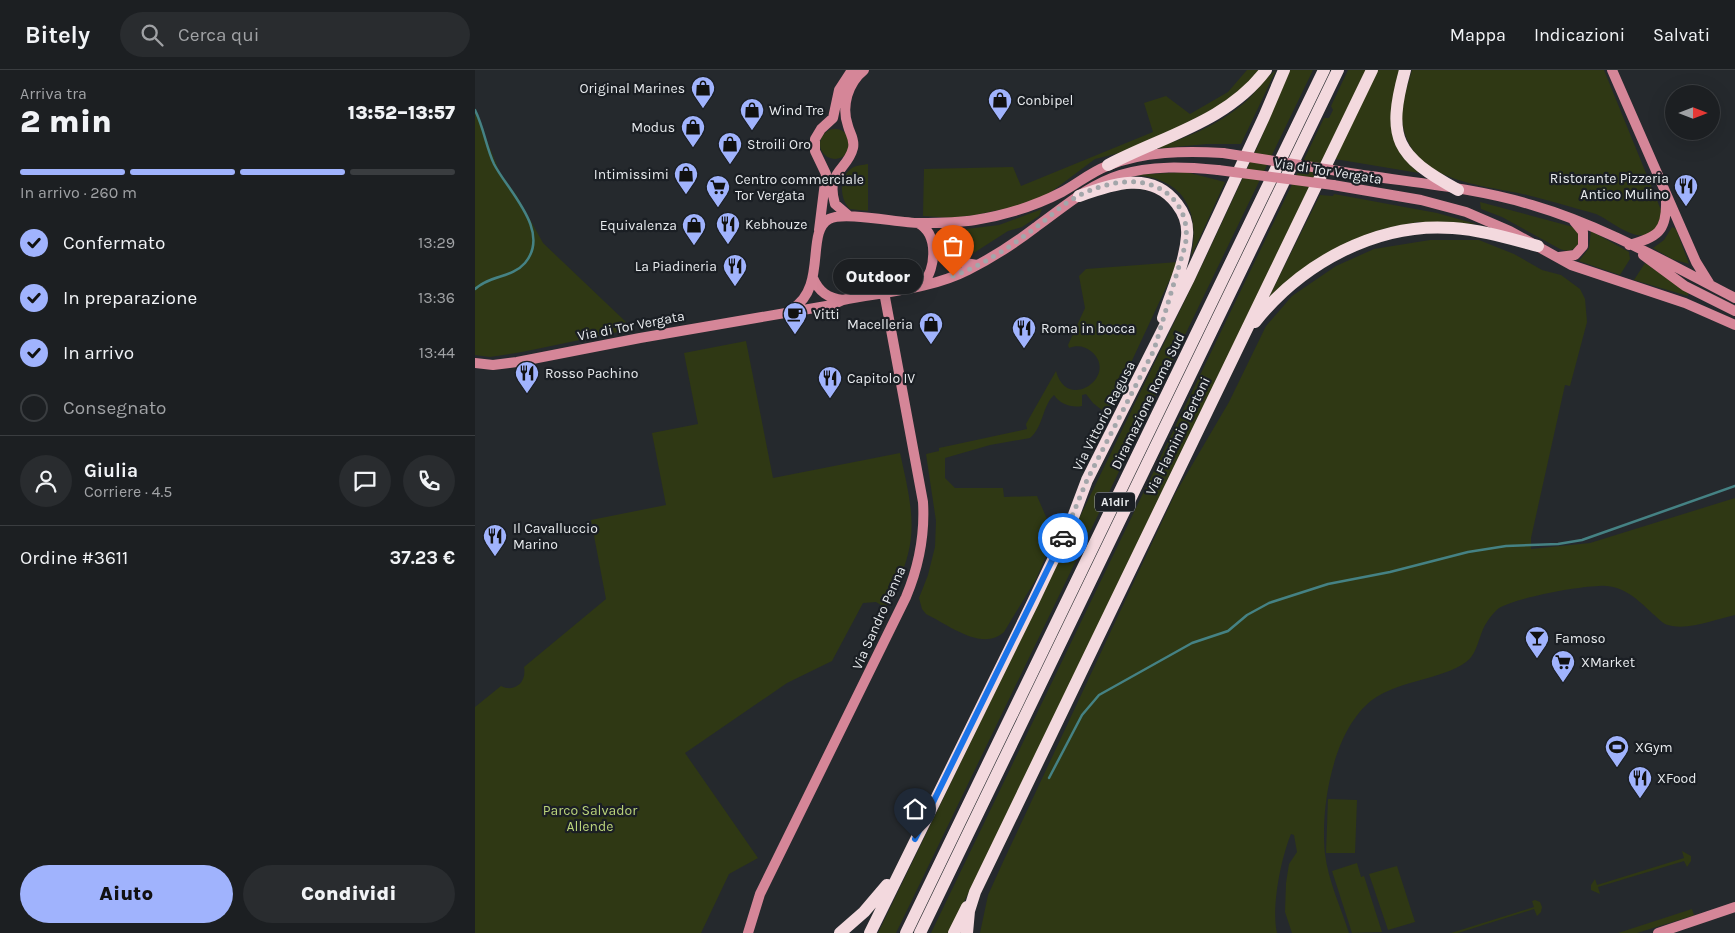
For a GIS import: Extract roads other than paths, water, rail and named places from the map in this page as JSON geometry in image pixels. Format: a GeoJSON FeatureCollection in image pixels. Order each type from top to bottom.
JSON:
{"type":"FeatureCollection","features":[{"type":"Feature","properties":{"kind":"highway"},"geometry":{"type":"LineString","coordinates":[[1108,165],[1217,115],[1245,94],[1266,70]]}},
{"type":"Feature","properties":{"kind":"highway","name":"Via Vittorio Ragusa"},"geometry":{"type":"LineString","coordinates":[[907,854],[1033,602],[1072,520],[1087,480],[1154,350],[1223,206],[1284,70]]}},
{"type":"Feature","properties":{"kind":"highway","name":"Diramazione Roma Sud"},"geometry":{"type":"LineString","coordinates":[[906,933],[1324,70]]}},
{"type":"Feature","properties":{"kind":"highway","name":"Diramazione Roma Sud"},"geometry":{"type":"LineString","coordinates":[[920,933],[1338,70]]}},
{"type":"Feature","properties":{"kind":"highway","name":"Via Flaminio Bertoni"},"geometry":{"type":"LineString","coordinates":[[986,869],[1372,70]]}},
{"type":"Feature","properties":{"kind":"highway"},"geometry":{"type":"LineString","coordinates":[[1405,70],[1397,113],[1397,130],[1402,144],[1419,167],[1458,190]]}},
{"type":"Feature","properties":{"kind":"highway"},"geometry":{"type":"LineString","coordinates":[[1079,196],[1113,183],[1139,182],[1162,190],[1179,207],[1187,226],[1185,246],[1154,350]]}},
{"type":"Feature","properties":{"kind":"highway"},"geometry":{"type":"LineString","coordinates":[[1235,351],[1263,312],[1291,286],[1324,262],[1376,236],[1412,228],[1453,228],[1543,250]]}},
{"type":"Feature","properties":{"kind":"highway"},"geometry":{"type":"LineString","coordinates":[[840,933],[873,902],[907,854]]}},
{"type":"Feature","properties":{"kind":"highway"},"geometry":{"type":"LineString","coordinates":[[870,933],[907,854]]}},
{"type":"Feature","properties":{"kind":"highway"},"geometry":{"type":"LineString","coordinates":[[954,933],[986,869]]}},
{"type":"Feature","properties":{"kind":"highway"},"geometry":{"type":"LineString","coordinates":[[967,933],[975,892],[986,869]]}},
{"type":"Feature","properties":{"kind":"main road"},"geometry":{"type":"LineString","coordinates":[[791,310],[806,298],[813,278],[826,174],[815,151],[815,139],[821,129],[833,118],[838,94],[852,70]]}},
{"type":"Feature","properties":{"kind":"main road"},"geometry":{"type":"LineString","coordinates":[[850,217],[835,204],[833,186],[837,171],[853,150],[853,140],[846,122],[845,106],[855,80],[864,70]]}},
{"type":"Feature","properties":{"kind":"main road"},"geometry":{"type":"LineString","coordinates":[[1612,70],[1695,262],[1710,284]]}},
{"type":"Feature","properties":{"kind":"main road","name":"Via di Tor Vergata"},"geometry":{"type":"LineString","coordinates":[[819,233],[829,219],[850,217],[918,223],[958,222],[996,216],[1033,205],[1108,165],[1138,157],[1171,153],[1223,153],[1458,190],[1532,204],[1603,231],[1735,298]]}},
{"type":"Feature","properties":{"kind":"main road","name":"Via di Tor Vergata"},"geometry":{"type":"LineString","coordinates":[[475,363],[493,365],[517,362],[791,310],[832,305],[843,300],[923,284],[957,275],[1015,242],[1101,182],[1130,172],[1185,167],[1333,185],[1421,200],[1459,210],[1510,231],[1581,269],[1663,295],[1735,325]]}},
{"type":"Feature","properties":{"kind":"main road"},"geometry":{"type":"LineString","coordinates":[[1633,247],[1661,230],[1665,216],[1665,195]]}},
{"type":"Feature","properties":{"kind":"main road"},"geometry":{"type":"LineString","coordinates":[[1543,250],[1569,257],[1579,253],[1583,246],[1584,236],[1582,229],[1578,224],[1563,216]]}},
{"type":"Feature","properties":{"kind":"main road"},"geometry":{"type":"LineString","coordinates":[[958,222],[943,237],[945,253],[953,261],[977,265]]}},
{"type":"Feature","properties":{"kind":"main road"},"geometry":{"type":"LineString","coordinates":[[918,223],[927,230],[932,242],[931,271],[923,284]]}},
{"type":"Feature","properties":{"kind":"main road","name":"Via di Tor Vergata"},"geometry":{"type":"LineString","coordinates":[[1633,247],[1685,286],[1735,311]]}},
{"type":"Feature","properties":{"kind":"main road"},"geometry":{"type":"LineString","coordinates":[[813,278],[822,292],[833,298],[843,300]]}},
{"type":"Feature","properties":{"kind":"main road","name":"Via Sandro Penna"},"geometry":{"type":"LineString","coordinates":[[748,933],[760,894],[906,597],[920,554],[923,532],[923,502],[884,292]]}},
{"type":"Feature","properties":{"kind":"main road"},"geometry":{"type":"LineString","coordinates":[[1658,933],[1735,907]]}},
{"type":"Feature","properties":{"kind":"waterway"},"geometry":{"type":"LineString","coordinates":[[475,110],[494,164],[525,211],[533,238],[532,251],[520,268],[487,281],[475,289]]}},
{"type":"Feature","properties":{"kind":"waterway"},"geometry":{"type":"LineString","coordinates":[[1049,778],[1082,715],[1099,695],[1192,643],[1228,631],[1247,615],[1269,603],[1328,584],[1390,572],[1468,552],[1506,546],[1558,544],[1582,540],[1735,486]]}},
{"type":"Feature","properties":{"kind":"place","name":"Original Marines"},"geometry":{"type":"Point","coordinates":[703,109]}},
{"type":"Feature","properties":{"kind":"place","name":"Conbipel"},"geometry":{"type":"Point","coordinates":[1000,121]}},
{"type":"Feature","properties":{"kind":"place","name":"Wind Tre"},"geometry":{"type":"Point","coordinates":[752,131]}},
{"type":"Feature","properties":{"kind":"place","name":"Modus"},"geometry":{"type":"Point","coordinates":[693,148]}},
{"type":"Feature","properties":{"kind":"place","name":"Stroili Oro"},"geometry":{"type":"Point","coordinates":[730,165]}},
{"type":"Feature","properties":{"kind":"place","name":"Intimissimi"},"geometry":{"type":"Point","coordinates":[686,195]}},
{"type":"Feature","properties":{"kind":"place","name":"Ristorante Pizzeria Antico Mulino"},"geometry":{"type":"Point","coordinates":[1686,207]}},
{"type":"Feature","properties":{"kind":"place","name":"Centro commerciale Tor Vergata"},"geometry":{"type":"Point","coordinates":[718,208]}},
{"type":"Feature","properties":{"kind":"place","name":"Kebhouze"},"geometry":{"type":"Point","coordinates":[728,245]}},
{"type":"Feature","properties":{"kind":"place","name":"Equivalenza"},"geometry":{"type":"Point","coordinates":[694,246]}},
{"type":"Feature","properties":{"kind":"place","name":"Outdoor"},"geometry":{"type":"Point","coordinates":[953,276]}},
{"type":"Feature","properties":{"kind":"place","name":"La Piadineria"},"geometry":{"type":"Point","coordinates":[735,287]}},
{"type":"Feature","properties":{"kind":"place","name":"Vitti"},"geometry":{"type":"Point","coordinates":[795,335]}},
{"type":"Feature","properties":{"kind":"place","name":"Macelleria"},"geometry":{"type":"Point","coordinates":[931,345]}},
{"type":"Feature","properties":{"kind":"place","name":"Roma in bocca"},"geometry":{"type":"Point","coordinates":[1024,349]}},
{"type":"Feature","properties":{"kind":"place","name":"Rosso Pachino"},"geometry":{"type":"Point","coordinates":[527,394]}},
{"type":"Feature","properties":{"kind":"place","name":"Capitolo IV"},"geometry":{"type":"Point","coordinates":[830,399]}},
{"type":"Feature","properties":{"kind":"place","name":"Il Cavalluccio Marino"},"geometry":{"type":"Point","coordinates":[495,557]}},
{"type":"Feature","properties":{"kind":"place","name":"Famoso"},"geometry":{"type":"Point","coordinates":[1537,659]}},
{"type":"Feature","properties":{"kind":"place","name":"XMarket"},"geometry":{"type":"Point","coordinates":[1563,683]}},
{"type":"Feature","properties":{"kind":"place","name":"XGym"},"geometry":{"type":"Point","coordinates":[1617,768]}},
{"type":"Feature","properties":{"kind":"place","name":"XFood"},"geometry":{"type":"Point","coordinates":[1640,799]}},
{"type":"Feature","properties":{"kind":"park label","name":"Parco Salvador Allende"},"geometry":{"type":"Point","coordinates":[590,818]}}]}
